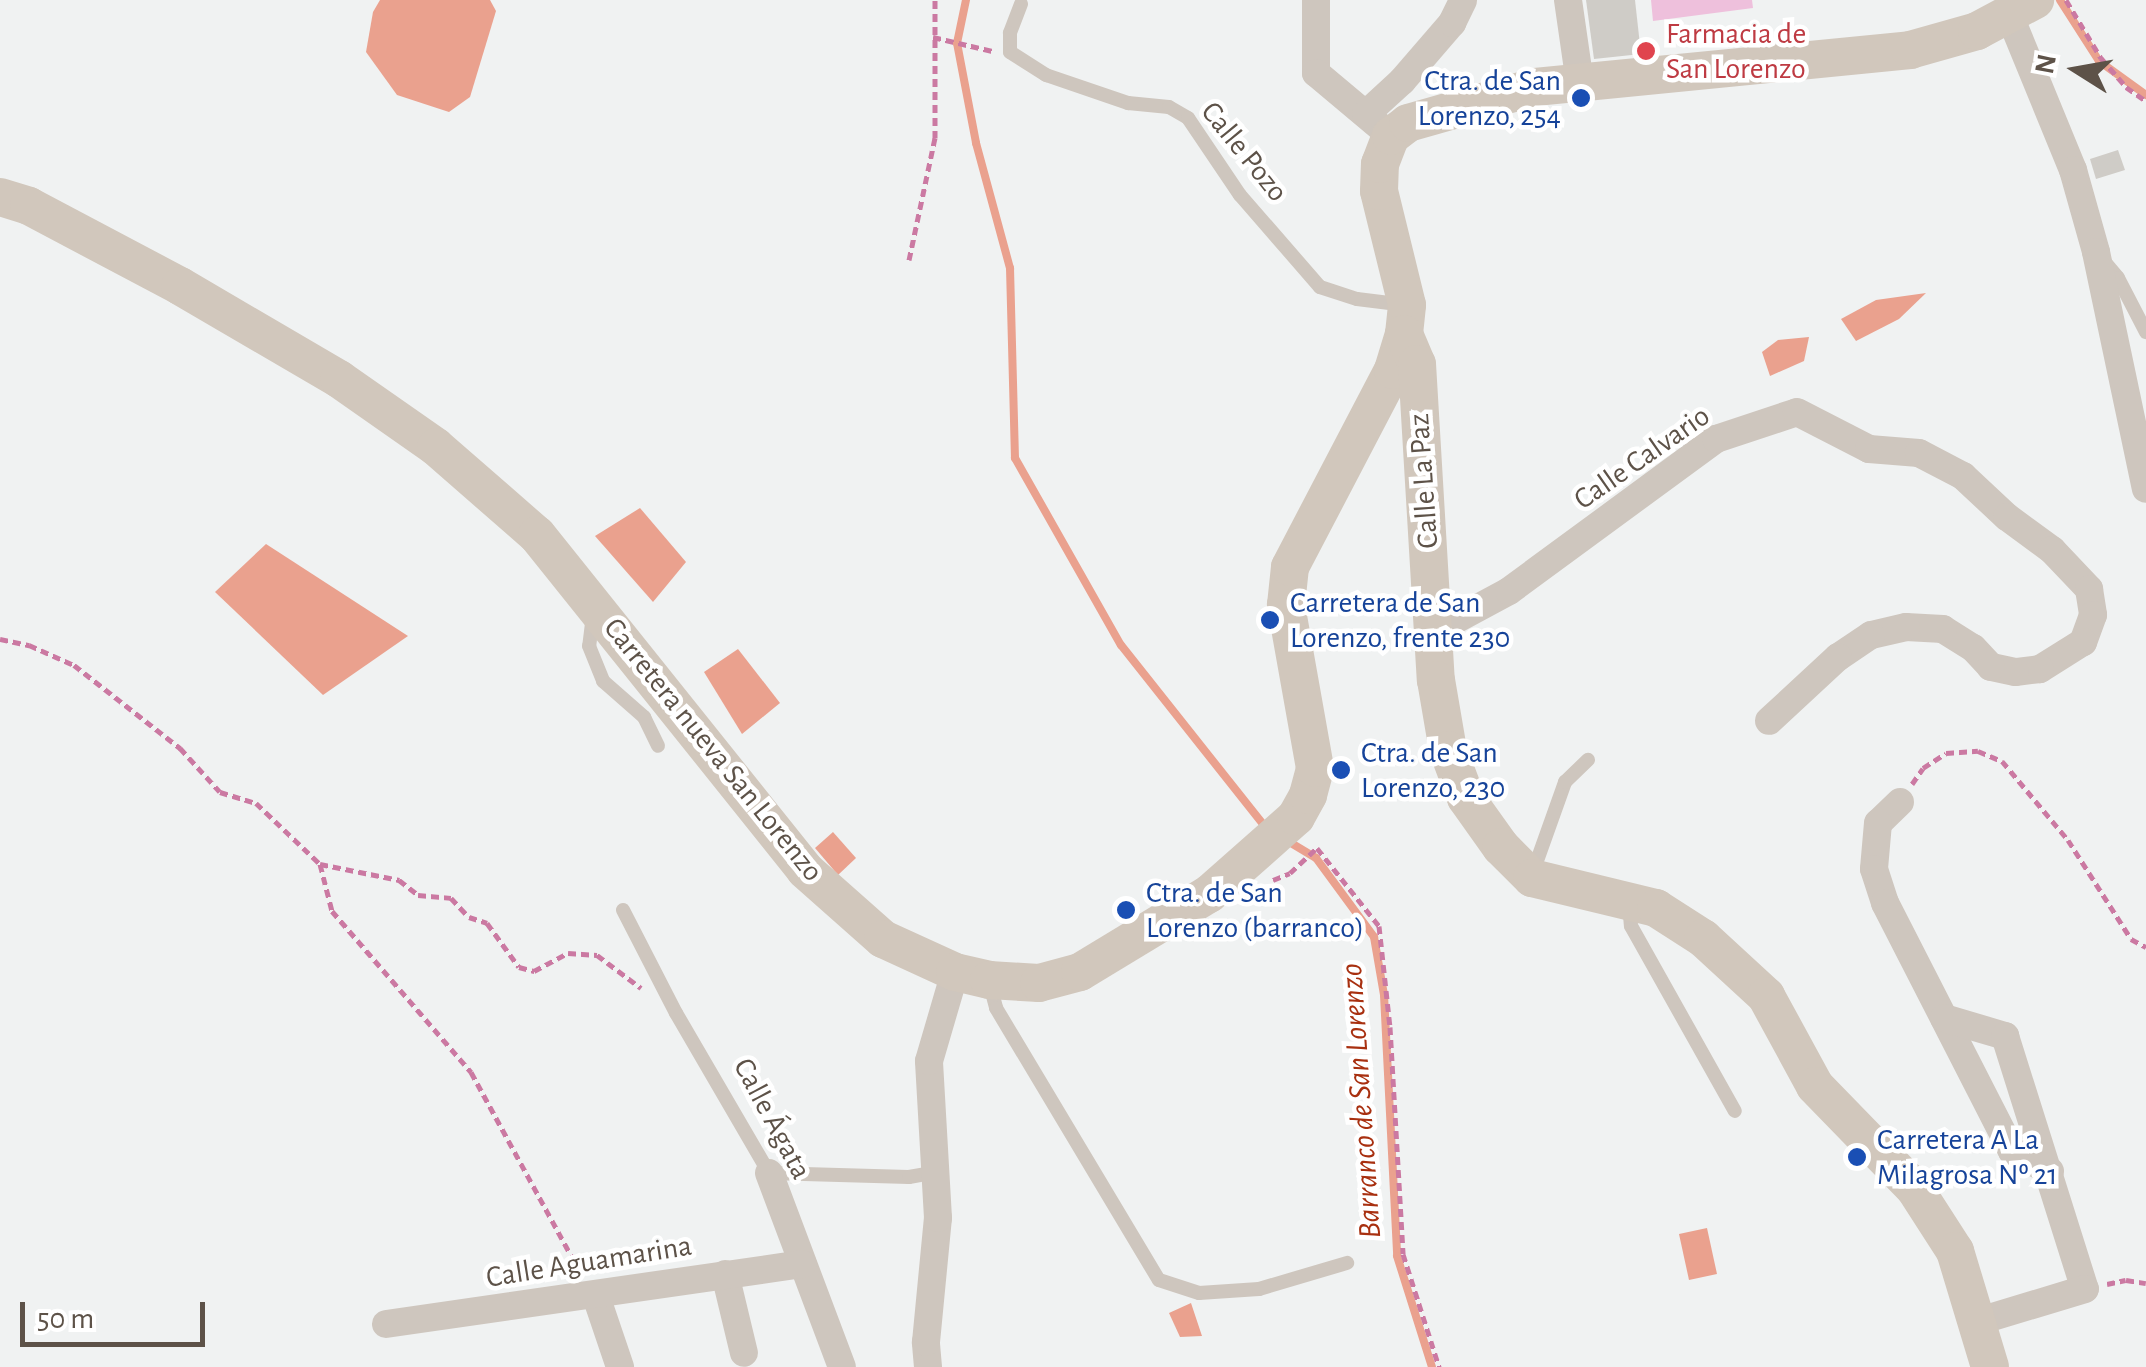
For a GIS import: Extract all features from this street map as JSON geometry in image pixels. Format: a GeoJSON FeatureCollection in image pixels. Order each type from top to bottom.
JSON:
{"type":"FeatureCollection","features":[{"type":"Feature","properties":{"kind":"street"},"geometry":{"type":"LineString","coordinates":[[1316,0],[1316,73],[1378,125],[1408,123],[1534,87],[1910,50],[1977,32],[2022,7],[2096,252],[2146,489]]}},
{"type":"Feature","properties":{"kind":"street"},"geometry":{"type":"LineString","coordinates":[[1405,320],[1379,191],[1378,125],[1402,81],[1452,22],[1463,0]]}},
{"type":"Feature","properties":{"kind":"street"},"geometry":{"type":"LineString","coordinates":[[1568,0],[1580,83]]}},
{"type":"Feature","properties":{"kind":"street","name":"Carretera nueva San Lorenzo"},"geometry":{"type":"LineString","coordinates":[[0,198],[28,206],[180,286],[339,379],[436,447],[537,535],[806,870],[883,939],[972,976],[1040,983],[1080,972],[1306,833],[1316,768],[1286,605],[1290,567],[1393,370],[1405,320]]}},
{"type":"Feature","properties":{"kind":"street","name":"Calle La Paz"},"geometry":{"type":"LineString","coordinates":[[1405,320],[1417,364],[1433,632],[1448,750],[1466,798],[1501,847],[1532,878]]}},
{"type":"Feature","properties":{"kind":"street","name":"Calle Calvario"},"geometry":{"type":"LineString","coordinates":[[1433,632],[1509,591],[1716,439],[1797,412],[1870,448],[1919,453],[1963,476],[2052,550],[2089,589],[2093,616],[2083,642],[2040,669],[2015,672],[1991,666],[1973,648],[1943,630],[1906,627],[1870,634],[1838,657],[1769,721]]}},
{"type":"Feature","properties":{"kind":"street"},"geometry":{"type":"LineString","coordinates":[[1900,802],[1878,823],[1874,869],[1884,903],[2012,1150],[2050,1170]]}},
{"type":"Feature","properties":{"kind":"street"},"geometry":{"type":"LineString","coordinates":[[1532,878],[1656,908],[1703,938],[1766,996],[1814,1086],[1915,1189],[1955,1251],[1979,1320],[1990,1367]]}},
{"type":"Feature","properties":{"kind":"street"},"geometry":{"type":"LineString","coordinates":[[928,1367],[937,1172],[929,1061],[972,976]]}},
{"type":"Feature","properties":{"kind":"street"},"geometry":{"type":"LineString","coordinates":[[1944,1018],[2005,1036],[2085,1289],[1979,1320]]}},
{"type":"Feature","properties":{"kind":"street","name":"Calle Ágata"},"geometry":{"type":"LineString","coordinates":[[769,1172],[842,1367]]}},
{"type":"Feature","properties":{"kind":"street","name":"Calle Aguamarina"},"geometry":{"type":"LineString","coordinates":[[386,1324],[803,1264]]}},
{"type":"Feature","properties":{"kind":"street"},"geometry":{"type":"LineString","coordinates":[[725,1274],[744,1353]]}},
{"type":"Feature","properties":{"kind":"street"},"geometry":{"type":"LineString","coordinates":[[596,1296],[620,1367]]}},
{"type":"Feature","properties":{"kind":"lane"},"geometry":{"type":"LineString","coordinates":[[1010,52],[1010,33],[1022,4]]}},
{"type":"Feature","properties":{"kind":"lane","name":"Calle Pozo"},"geometry":{"type":"LineString","coordinates":[[1010,52],[1046,75],[1128,103],[1169,107],[1188,118],[1240,195],[1320,288],[1405,320]]}},
{"type":"Feature","properties":{"kind":"lane"},"geometry":{"type":"LineString","coordinates":[[2096,252],[2118,278],[2146,332]]}},
{"type":"Feature","properties":{"kind":"lane"},"geometry":{"type":"LineString","coordinates":[[594,604],[589,646],[603,681],[644,717],[658,746]]}},
{"type":"Feature","properties":{"kind":"lane"},"geometry":{"type":"LineString","coordinates":[[1532,878],[1564,782],[1588,760]]}},
{"type":"Feature","properties":{"kind":"lane"},"geometry":{"type":"LineString","coordinates":[[1629,902],[1631,926],[1735,1111]]}},
{"type":"Feature","properties":{"kind":"lane","name":"Calle Ágata"},"geometry":{"type":"LineString","coordinates":[[623,910],[676,1014],[769,1172]]}},
{"type":"Feature","properties":{"kind":"lane"},"geometry":{"type":"LineString","coordinates":[[972,976],[996,1008],[1158,1280],[1199,1293],[1259,1290],[1347,1263]]}},
{"type":"Feature","properties":{"kind":"lane"},"geometry":{"type":"LineString","coordinates":[[769,1172],[909,1177],[937,1172]]}},
{"type":"Feature","properties":{"kind":"path"},"geometry":{"type":"LineString","coordinates":[[909,260],[935,138],[935,0]]}},
{"type":"Feature","properties":{"kind":"path"},"geometry":{"type":"LineString","coordinates":[[2066,0],[2101,58],[2126,87],[2146,101]]}},
{"type":"Feature","properties":{"kind":"path"},"geometry":{"type":"LineString","coordinates":[[934,36],[981,51],[1010,52]]}},
{"type":"Feature","properties":{"kind":"path"},"geometry":{"type":"LineString","coordinates":[[0,639],[29,645],[74,665],[180,748],[220,792],[256,803],[320,864],[332,911],[471,1072],[596,1296]]}},
{"type":"Feature","properties":{"kind":"path"},"geometry":{"type":"LineString","coordinates":[[1900,802],[1924,768],[1946,753],[1978,750],[2002,761],[2068,840],[2132,939],[2146,947]]}},
{"type":"Feature","properties":{"kind":"path"},"geometry":{"type":"LineString","coordinates":[[1306,833],[1379,926],[1390,1026],[1403,1254],[1439,1367]]}},
{"type":"Feature","properties":{"kind":"path"},"geometry":{"type":"LineString","coordinates":[[320,864],[400,880],[418,895],[451,898],[469,917],[487,923],[519,967],[534,970],[568,953],[597,955],[676,1014]]}},
{"type":"Feature","properties":{"kind":"path"},"geometry":{"type":"LineString","coordinates":[[2085,1289],[2126,1280],[2146,1283]]}},
{"type":"Feature","properties":{"kind":"shaded area"},"geometry":{"type":"Polygon","coordinates":[[[380,0],[490,0],[496,11],[470,97],[449,112],[397,95],[366,52],[373,12],[380,0]]]}},
{"type":"Feature","properties":{"kind":"shaded area"},"geometry":{"type":"Polygon","coordinates":[[[1651,0],[1752,0],[1753,8],[1653,21],[1651,0]]]}},
{"type":"Feature","properties":{"kind":"shaded area"},"geometry":{"type":"Polygon","coordinates":[[[1926,293],[1899,319],[1856,341],[1841,319],[1876,300],[1926,293]]]}},
{"type":"Feature","properties":{"kind":"shaded area"},"geometry":{"type":"Polygon","coordinates":[[[1809,337],[1804,361],[1770,376],[1762,352],[1778,340],[1809,337]]]}},
{"type":"Feature","properties":{"kind":"shaded area"},"geometry":{"type":"Polygon","coordinates":[[[640,508],[686,562],[653,602],[595,536],[640,508]]]}},
{"type":"Feature","properties":{"kind":"shaded area"},"geometry":{"type":"Polygon","coordinates":[[[266,544],[408,636],[323,695],[215,592],[266,544]]]}},
{"type":"Feature","properties":{"kind":"shaded area"},"geometry":{"type":"Polygon","coordinates":[[[738,649],[780,703],[742,734],[704,672],[738,649]]]}},
{"type":"Feature","properties":{"kind":"shaded area"},"geometry":{"type":"Polygon","coordinates":[[[833,832],[856,858],[838,875],[815,848],[833,832]]]}},
{"type":"Feature","properties":{"kind":"shaded area"},"geometry":{"type":"Polygon","coordinates":[[[1707,1228],[1717,1274],[1689,1280],[1679,1234],[1707,1228]]]}},
{"type":"Feature","properties":{"kind":"shaded area"},"geometry":{"type":"Polygon","coordinates":[[[1191,1303],[1202,1336],[1180,1337],[1169,1313],[1191,1303]]]}},
{"type":"Feature","properties":{"kind":"building"},"geometry":{"type":"Polygon","coordinates":[[[1586,0],[1635,0],[1641,54],[1594,59],[1586,0]]]}},
{"type":"Feature","properties":{"kind":"building"},"geometry":{"type":"Polygon","coordinates":[[[2118,150],[2125,170],[2096,179],[2090,159],[2118,150]]]}},
{"type":"Feature","properties":{"kind":"waterway","name":"Barranco de San Lorenzo"},"geometry":{"type":"LineString","coordinates":[[966,0],[957,43],[976,143],[1010,268],[1015,458],[1121,645],[1265,827]]}},
{"type":"Feature","properties":{"kind":"waterway"},"geometry":{"type":"LineString","coordinates":[[2060,0],[2099,61],[2146,95]]}},
{"type":"Feature","properties":{"kind":"waterway","name":"Barranco de San Lorenzo"},"geometry":{"type":"LineString","coordinates":[[1286,840],[1316,858],[1374,937],[1384,995],[1397,1256],[1432,1367]]}},
{"type":"Feature","properties":{"kind":"place","name":"Farmacia de San Lorenzo"},"geometry":{"type":"Point","coordinates":[1646,51]}},
{"type":"Feature","properties":{"kind":"place","name":"Ctra. de San Lorenzo, 254"},"geometry":{"type":"Point","coordinates":[1581,98]}},
{"type":"Feature","properties":{"kind":"place","name":"Carretera de San Lorenzo, frente 230"},"geometry":{"type":"Point","coordinates":[1270,620]}},
{"type":"Feature","properties":{"kind":"place","name":"Ctra. de San Lorenzo, 230"},"geometry":{"type":"Point","coordinates":[1341,770]}},
{"type":"Feature","properties":{"kind":"place","name":"Ctra. de San Lorenzo (barranco)"},"geometry":{"type":"Point","coordinates":[1126,910]}},
{"type":"Feature","properties":{"kind":"place","name":"Carretera A La Milagrosa Nº 21"},"geometry":{"type":"Point","coordinates":[1857,1157]}}]}
